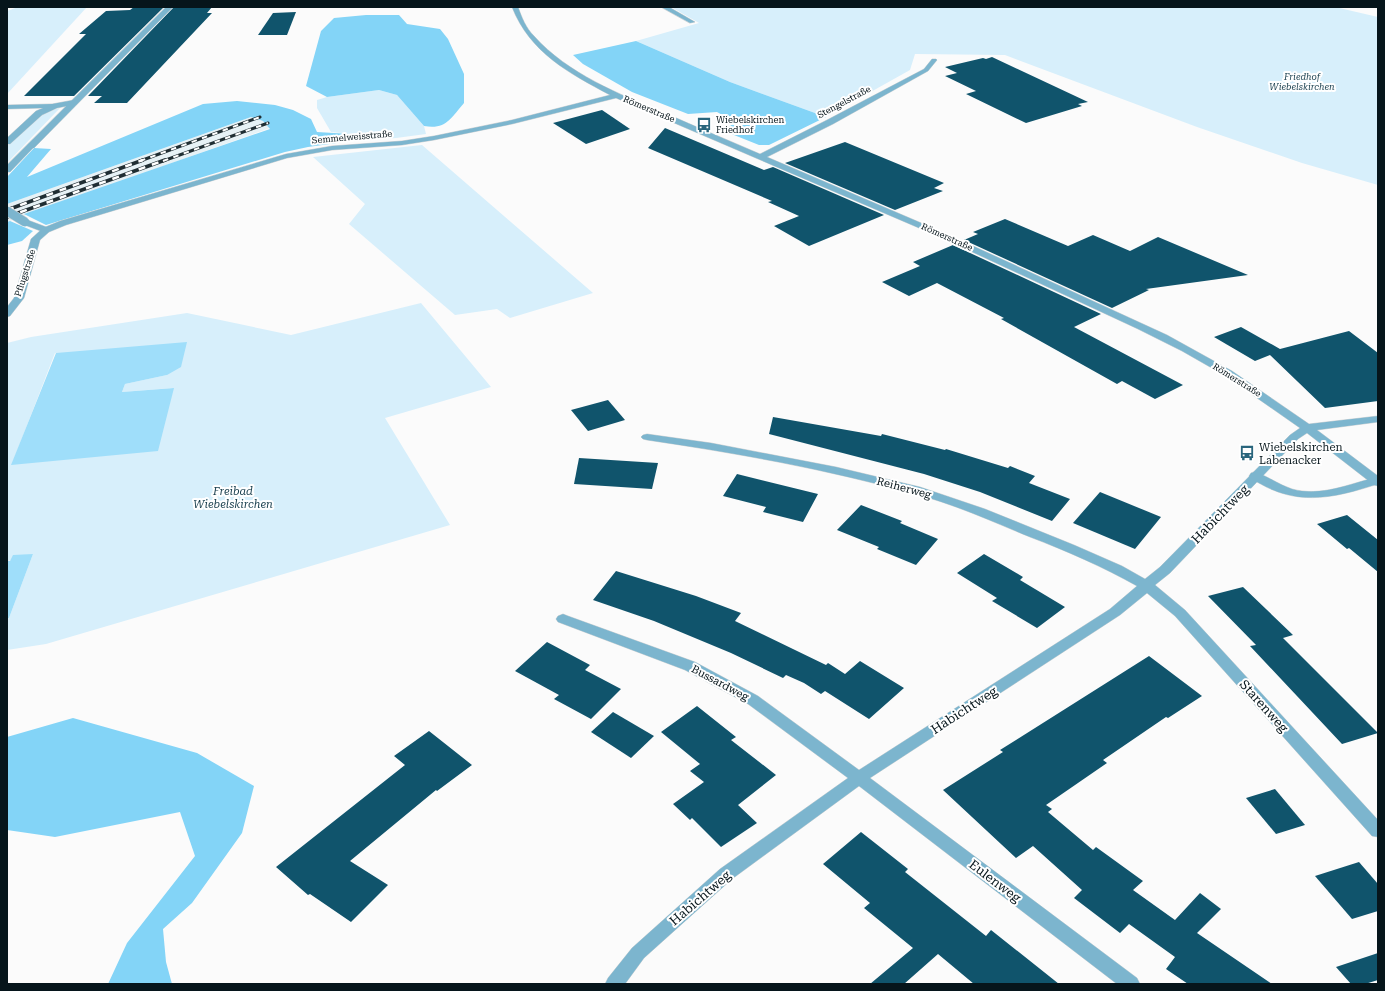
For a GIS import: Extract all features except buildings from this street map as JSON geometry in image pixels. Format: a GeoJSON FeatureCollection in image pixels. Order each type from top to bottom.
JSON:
{"type":"FeatureCollection","features":[{"type":"Feature","properties":{"kind":"street"},"geometry":{"type":"LineString","coordinates":[[7,170],[170,7]]}},
{"type":"Feature","properties":{"kind":"street","name":"Römerstraße"},"geometry":{"type":"LineString","coordinates":[[515,7],[527,33],[555,59],[587,80],[618,96],[866,201],[1003,262],[1182,348],[1227,372],[1262,395],[1378,482]]}},
{"type":"Feature","properties":{"kind":"street"},"geometry":{"type":"LineString","coordinates":[[664,7],[692,22]]}},
{"type":"Feature","properties":{"kind":"street","name":"Stengelstraße"},"geometry":{"type":"LineString","coordinates":[[760,157],[830,122],[926,70],[934,60]]}},
{"type":"Feature","properties":{"kind":"street","name":"Semmelweisstraße"},"geometry":{"type":"LineString","coordinates":[[46,230],[70,221],[286,156],[332,148],[402,143],[434,138],[519,121],[618,96]]}},
{"type":"Feature","properties":{"kind":"street"},"geometry":{"type":"LineString","coordinates":[[7,107],[55,106],[74,102]]}},
{"type":"Feature","properties":{"kind":"street"},"geometry":{"type":"LineString","coordinates":[[7,142],[39,113],[55,106]]}},
{"type":"Feature","properties":{"kind":"street"},"geometry":{"type":"LineString","coordinates":[[7,211],[25,222],[46,230]]}},
{"type":"Feature","properties":{"kind":"street","name":"Pflugstraße"},"geometry":{"type":"LineString","coordinates":[[7,314],[19,298],[36,239],[46,230]]}},
{"type":"Feature","properties":{"kind":"street"},"geometry":{"type":"LineString","coordinates":[[1307,428],[1378,419]]}},
{"type":"Feature","properties":{"kind":"street","name":"Habichtweg"},"geometry":{"type":"LineString","coordinates":[[614,984],[638,953],[726,874],[859,778],[1115,612],[1165,570],[1294,437],[1307,428]]}},
{"type":"Feature","properties":{"kind":"street","name":"Reiherweg"},"geometry":{"type":"LineString","coordinates":[[647,437],[712,446],[836,471],[916,490],[981,512],[1070,548],[1117,569],[1147,586]]}},
{"type":"Feature","properties":{"kind":"street"},"geometry":{"type":"LineString","coordinates":[[1256,476],[1278,488],[1304,495],[1327,495],[1378,482]]}},
{"type":"Feature","properties":{"kind":"street","name":"Starenweg"},"geometry":{"type":"LineString","coordinates":[[1147,586],[1180,613],[1378,831]]}},
{"type":"Feature","properties":{"kind":"street","name":"Bussardweg"},"geometry":{"type":"LineString","coordinates":[[563,619],[696,670],[753,700],[859,778]]}},
{"type":"Feature","properties":{"kind":"street","name":"Eulenweg"},"geometry":{"type":"LineString","coordinates":[[859,778],[1131,984]]}},
{"type":"Feature","properties":{"kind":"shaded area"},"geometry":{"type":"Polygon","coordinates":[[[366,15],[399,15],[407,24],[440,29],[448,39],[464,74],[464,103],[447,122],[438,126],[424,126],[397,95],[379,90],[327,97],[306,86],[321,31],[334,18],[366,15]]]}},
{"type":"Feature","properties":{"kind":"shaded area"},"geometry":{"type":"Polygon","coordinates":[[[636,41],[730,82],[826,117],[769,145],[759,145],[724,131],[735,122],[717,112],[688,114],[632,92],[583,64],[573,55],[636,41]]]}},
{"type":"Feature","properties":{"kind":"shaded area"},"geometry":{"type":"Polygon","coordinates":[[[237,101],[275,105],[293,110],[311,119],[317,132],[351,134],[351,141],[285,152],[46,225],[24,214],[270,129],[263,121],[251,117],[7,204],[7,177],[34,148],[51,149],[27,177],[203,104],[237,101]]]}},
{"type":"Feature","properties":{"kind":"shaded area"},"geometry":{"type":"Polygon","coordinates":[[[251,117],[263,121],[270,128],[7,222],[7,204],[251,117]]]}},
{"type":"Feature","properties":{"kind":"shaded area"},"geometry":{"type":"Polygon","coordinates":[[[10,221],[33,231],[22,241],[7,245],[7,222],[10,221]]]}},
{"type":"Feature","properties":{"kind":"shaded area"},"geometry":{"type":"Polygon","coordinates":[[[187,342],[181,367],[167,375],[125,384],[122,392],[174,388],[158,451],[11,465],[56,353],[187,342]]]}},
{"type":"Feature","properties":{"kind":"shaded area"},"geometry":{"type":"Polygon","coordinates":[[[33,554],[9,618],[7,618],[7,561],[10,561],[13,555],[33,554]]]}},
{"type":"Feature","properties":{"kind":"shaded area"},"geometry":{"type":"Polygon","coordinates":[[[73,718],[197,753],[254,786],[242,833],[192,903],[163,929],[166,962],[172,984],[108,984],[127,943],[195,856],[180,812],[55,837],[7,830],[7,737],[73,718]]]}},
{"type":"Feature","properties":{"kind":"green space"},"geometry":{"type":"Polygon","coordinates":[[[18,7],[87,7],[7,94],[7,11],[18,7]]]}},
{"type":"Feature","properties":{"kind":"green space","name":"Friedhof Wiebelskirchen"},"geometry":{"type":"Polygon","coordinates":[[[671,7],[1335,7],[1378,17],[1378,185],[1302,163],[1197,127],[1005,55],[915,54],[910,70],[826,117],[730,82],[636,41],[699,23],[671,7]]]}},
{"type":"Feature","properties":{"kind":"green space"},"geometry":{"type":"Polygon","coordinates":[[[379,90],[397,95],[424,126],[426,134],[351,141],[351,134],[331,132],[317,108],[317,100],[327,97],[379,90]]]}},
{"type":"Feature","properties":{"kind":"green space"},"geometry":{"type":"Polygon","coordinates":[[[60,108],[7,163],[7,146],[47,111],[60,108]]]}},
{"type":"Feature","properties":{"kind":"green space"},"geometry":{"type":"Polygon","coordinates":[[[422,145],[593,293],[510,318],[497,309],[455,315],[349,224],[365,204],[313,157],[422,145]]]}},
{"type":"Feature","properties":{"kind":"green space","name":"Freibad Wiebelskirchen"},"geometry":{"type":"Polygon","coordinates":[[[421,303],[491,387],[385,418],[450,525],[46,644],[7,650],[7,618],[9,618],[33,554],[7,561],[7,343],[31,337],[187,313],[291,335],[421,303]],[[55,353],[12,464],[173,388],[122,392],[125,384],[167,375],[55,353]]]}},
{"type":"Feature","properties":{"kind":"railway"},"geometry":{"type":"LineString","coordinates":[[140,161],[260,117]]}},
{"type":"Feature","properties":{"kind":"railway"},"geometry":{"type":"LineString","coordinates":[[163,161],[268,123]]}},
{"type":"Feature","properties":{"kind":"railway"},"geometry":{"type":"LineString","coordinates":[[7,210],[143,160]]}},
{"type":"Feature","properties":{"kind":"railway"},"geometry":{"type":"LineString","coordinates":[[7,217],[165,160]]}},
{"type":"Feature","properties":{"kind":"place","name":"Wiebelskirchen Friedhof"},"geometry":{"type":"Point","coordinates":[704,125]}},
{"type":"Feature","properties":{"kind":"place","name":"Wiebelskirchen Labenacker"},"geometry":{"type":"Point","coordinates":[1247,453]}}]}
